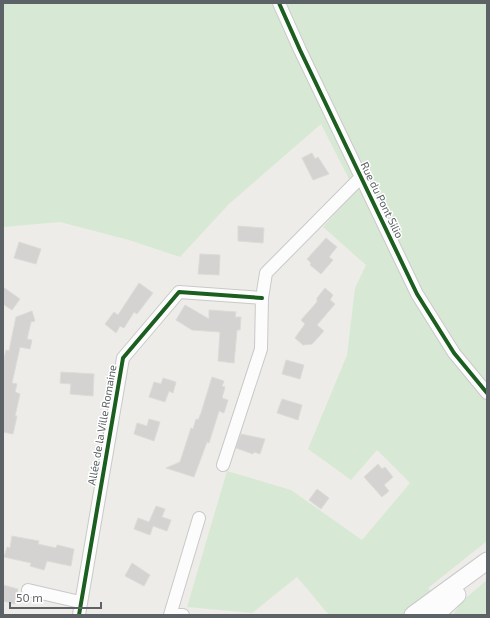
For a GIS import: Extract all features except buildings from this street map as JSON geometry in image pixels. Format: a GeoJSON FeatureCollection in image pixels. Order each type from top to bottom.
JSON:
{"type":"FeatureCollection","features":[{"type":"Feature","properties":{"kind":"main road"},"geometry":{"type":"LineString","coordinates":[[414,615],[487,561]]}},
{"type":"Feature","properties":{"kind":"main road"},"geometry":{"type":"LineString","coordinates":[[435,615],[487,568]]}},
{"type":"Feature","properties":{"kind":"street","name":"Rue du Pont Silio"},"geometry":{"type":"LineString","coordinates":[[279,3],[300,50],[418,294],[454,353],[487,394]]}},
{"type":"Feature","properties":{"kind":"street"},"geometry":{"type":"LineString","coordinates":[[223,465],[261,348],[262,298],[266,273],[361,177]]}},
{"type":"Feature","properties":{"kind":"street","name":"Allée de la Ville Romaine"},"geometry":{"type":"LineString","coordinates":[[79,615],[80,602],[123,358],[179,292],[262,298]]}},
{"type":"Feature","properties":{"kind":"street"},"geometry":{"type":"LineString","coordinates":[[183,615],[170,615],[199,518]]}},
{"type":"Feature","properties":{"kind":"street"},"geometry":{"type":"LineString","coordinates":[[28,590],[80,602]]}},
{"type":"Feature","properties":{"kind":"green space"},"geometry":{"type":"Polygon","coordinates":[[[3,3],[487,3],[487,541],[428,588],[452,615],[329,615],[297,577],[252,613],[187,607],[227,471],[291,490],[362,540],[410,483],[377,450],[351,480],[308,449],[347,355],[355,288],[366,265],[323,227],[355,191],[321,124],[229,204],[180,257],[129,240],[60,222],[3,227],[3,3]]]}},
{"type":"Feature","properties":{"kind":"green space"},"geometry":{"type":"Polygon","coordinates":[[[487,580],[487,615],[453,615],[461,602],[487,580]]]}},
{"type":"Feature","properties":{"kind":"cycle path"},"geometry":{"type":"LineString","coordinates":[[279,3],[417,294],[454,353],[487,393]]}},
{"type":"Feature","properties":{"kind":"cycle path"},"geometry":{"type":"LineString","coordinates":[[79,615],[123,358],[179,292],[262,298]]}}]}
